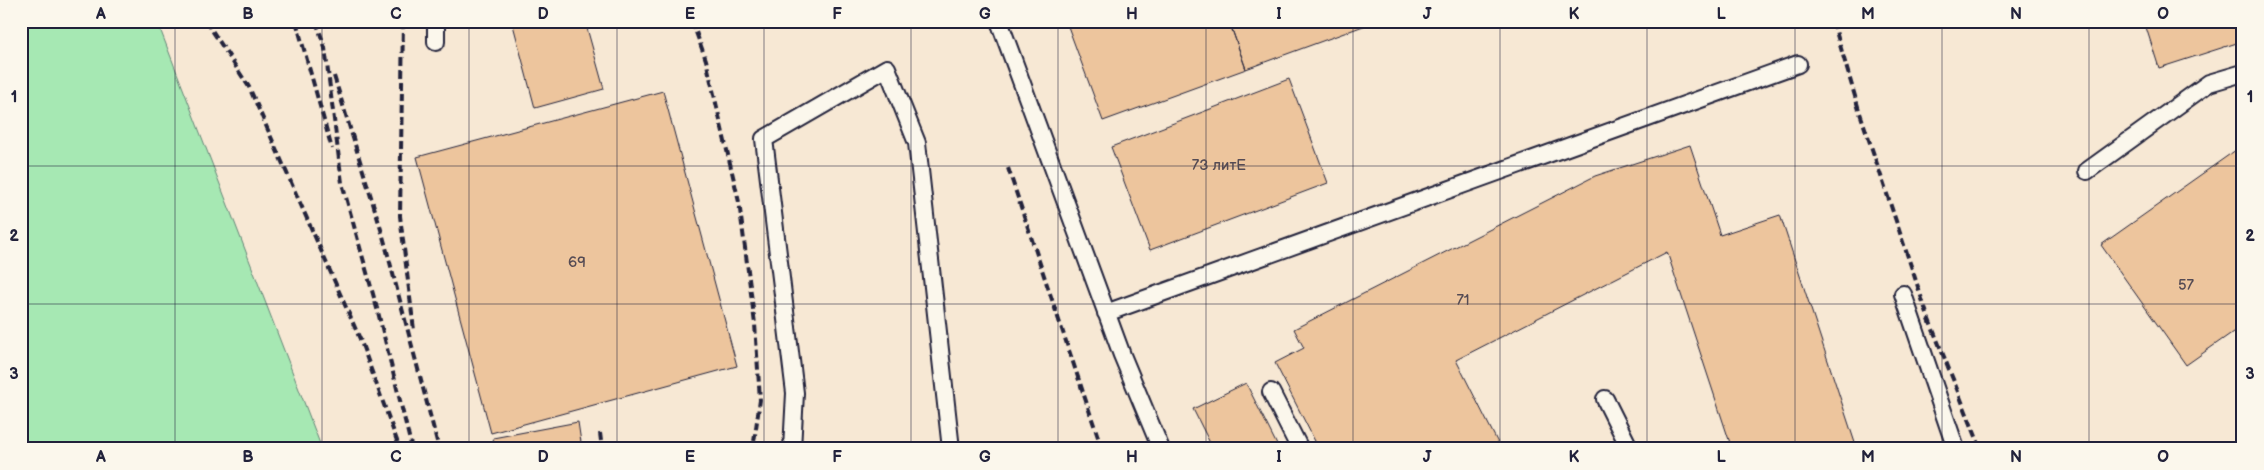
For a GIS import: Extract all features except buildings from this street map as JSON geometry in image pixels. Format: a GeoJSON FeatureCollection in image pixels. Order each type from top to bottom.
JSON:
{"type":"FeatureCollection","features":[{"type":"Feature","properties":{"kind":"lane"},"geometry":{"type":"LineString","coordinates":[[436,21],[436,42]]}},
{"type":"Feature","properties":{"kind":"lane"},"geometry":{"type":"LineString","coordinates":[[999,21],[1106,313],[1161,449]]}},
{"type":"Feature","properties":{"kind":"lane"},"geometry":{"type":"LineString","coordinates":[[1106,313],[1798,64]]}},
{"type":"Feature","properties":{"kind":"lane"},"geometry":{"type":"LineString","coordinates":[[792,449],[795,393],[764,139],[887,68],[917,143],[951,449]]}},
{"type":"Feature","properties":{"kind":"lane"},"geometry":{"type":"LineString","coordinates":[[2087,171],[2209,83],[2243,72]]}},
{"type":"Feature","properties":{"kind":"lane"},"geometry":{"type":"LineString","coordinates":[[1903,294],[1956,449]]}},
{"type":"Feature","properties":{"kind":"lane"},"geometry":{"type":"LineString","coordinates":[[1270,392],[1300,449]]}},
{"type":"Feature","properties":{"kind":"lane"},"geometry":{"type":"LineString","coordinates":[[1605,399],[1630,449]]}},
{"type":"Feature","properties":{"kind":"shaded area"},"geometry":{"type":"Polygon","coordinates":[[[21,21],[2243,21],[2243,449],[21,449],[21,21]]]}},
{"type":"Feature","properties":{"kind":"green space"},"geometry":{"type":"Polygon","coordinates":[[[21,21],[157,21],[322,449],[21,449],[21,21]]]}},
{"type":"Feature","properties":{"kind":"railway"},"geometry":{"type":"LineString","coordinates":[[206,21],[249,87],[360,339],[400,449]]}},
{"type":"Feature","properties":{"kind":"railway"},"geometry":{"type":"LineString","coordinates":[[296,21],[332,149]]}},
{"type":"Feature","properties":{"kind":"railway"},"geometry":{"type":"LineString","coordinates":[[316,21],[325,48],[342,183],[378,312],[412,449]]}},
{"type":"Feature","properties":{"kind":"railway"},"geometry":{"type":"LineString","coordinates":[[403,21],[400,216],[414,330]]}},
{"type":"Feature","properties":{"kind":"railway"},"geometry":{"type":"LineString","coordinates":[[692,21],[706,60],[739,202],[755,324],[760,400],[753,449]]}},
{"type":"Feature","properties":{"kind":"railway"},"geometry":{"type":"LineString","coordinates":[[1833,21],[1859,110],[1928,317],[1981,449]]}},
{"type":"Feature","properties":{"kind":"railway"},"geometry":{"type":"LineString","coordinates":[[334,76],[383,236],[439,449]]}},
{"type":"Feature","properties":{"kind":"railway"},"geometry":{"type":"LineString","coordinates":[[1008,168],[1102,449]]}},
{"type":"Feature","properties":{"kind":"railway"},"geometry":{"type":"LineString","coordinates":[[600,433],[602,449]]}}]}
